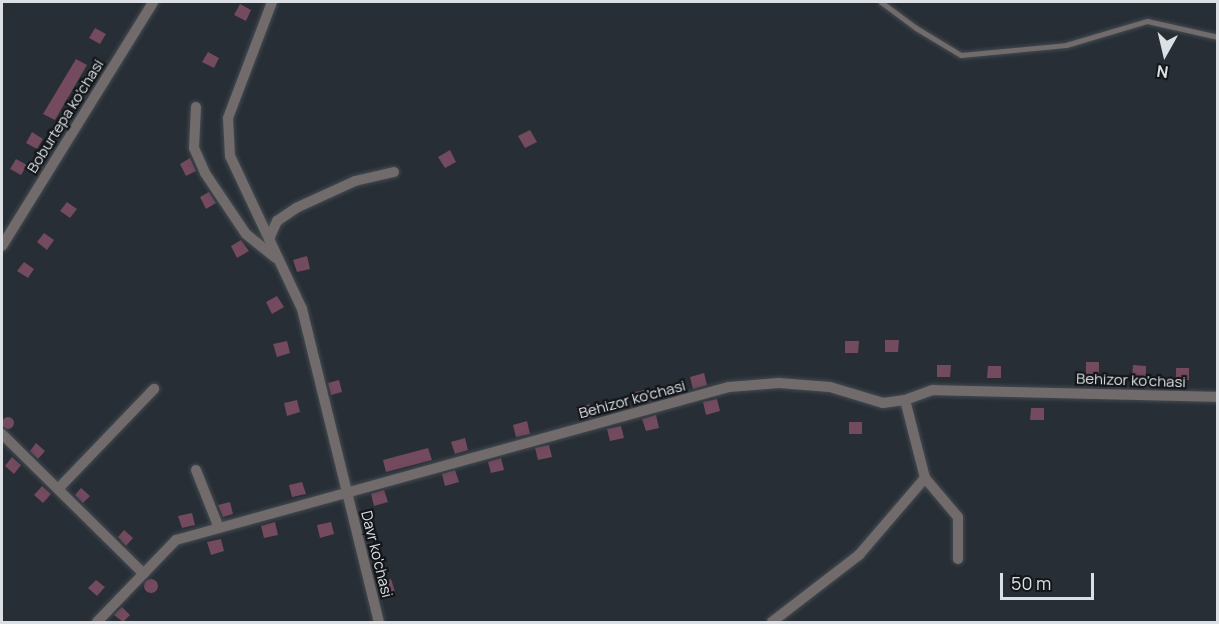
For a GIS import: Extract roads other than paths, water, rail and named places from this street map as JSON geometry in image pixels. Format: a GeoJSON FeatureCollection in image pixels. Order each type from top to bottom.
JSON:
{"type":"FeatureCollection","features":[{"type":"Feature","properties":{"kind":"street","name":"Boburtepa ko'chasi"},"geometry":{"type":"LineString","coordinates":[[2,246],[153,2]]}},
{"type":"Feature","properties":{"kind":"street","name":"Davr ko'chasi"},"geometry":{"type":"LineString","coordinates":[[272,2],[228,118],[230,156],[302,309],[379,622]]}},
{"type":"Feature","properties":{"kind":"street"},"geometry":{"type":"LineString","coordinates":[[196,107],[194,148],[205,173],[246,234],[279,260]]}},
{"type":"Feature","properties":{"kind":"street"},"geometry":{"type":"LineString","coordinates":[[269,239],[278,221],[296,208],[355,181],[394,172]]}},
{"type":"Feature","properties":{"kind":"street","name":"Behizor ko'chasi"},"geometry":{"type":"LineString","coordinates":[[98,622],[176,540],[729,387],[779,383],[830,387],[883,404],[905,400],[933,390],[1218,397]]}},
{"type":"Feature","properties":{"kind":"street"},"geometry":{"type":"LineString","coordinates":[[58,489],[154,388]]}},
{"type":"Feature","properties":{"kind":"street"},"geometry":{"type":"LineString","coordinates":[[905,400],[926,478],[958,517],[958,559]]}},
{"type":"Feature","properties":{"kind":"street"},"geometry":{"type":"LineString","coordinates":[[2,434],[144,573]]}},
{"type":"Feature","properties":{"kind":"street"},"geometry":{"type":"LineString","coordinates":[[196,470],[219,528]]}},
{"type":"Feature","properties":{"kind":"street"},"geometry":{"type":"LineString","coordinates":[[772,622],[859,555],[926,478]]}},
{"type":"Feature","properties":{"kind":"lane"},"geometry":{"type":"LineString","coordinates":[[881,2],[916,28],[961,55],[1066,45],[1148,21],[1218,37]]}}]}
